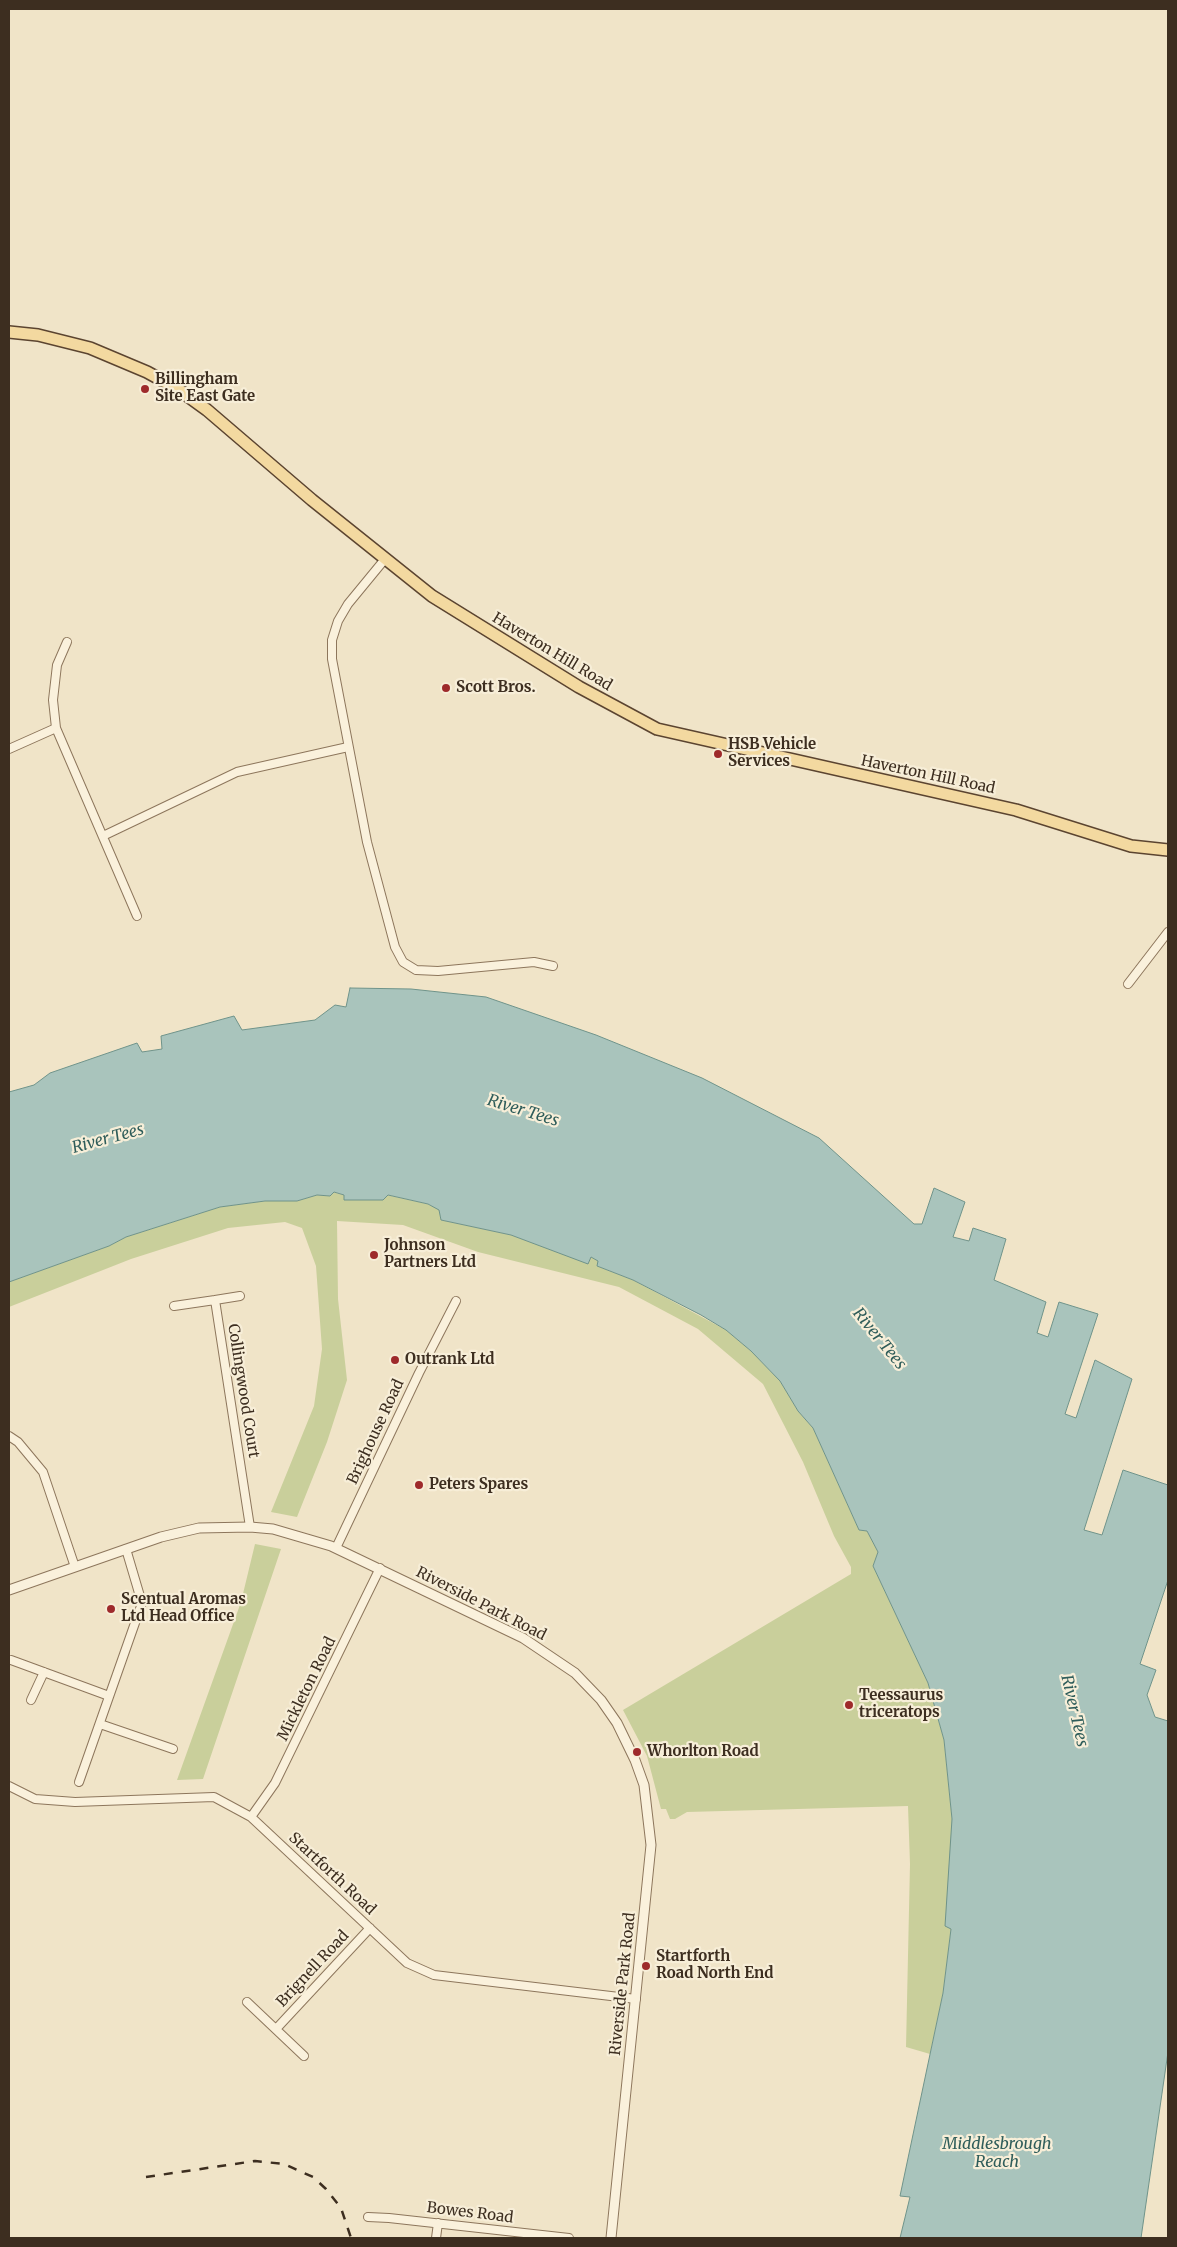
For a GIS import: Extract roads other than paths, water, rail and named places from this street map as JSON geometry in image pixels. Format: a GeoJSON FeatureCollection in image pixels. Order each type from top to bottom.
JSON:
{"type":"FeatureCollection","features":[{"type":"Feature","properties":{"kind":"main road","name":"Haverton Hill Road"},"geometry":{"type":"LineString","coordinates":[[9,332],[38,335],[90,348],[153,375],[207,410],[312,500],[432,596],[579,687],[657,729],[1016,810],[1131,846],[1168,850]]}},
{"type":"Feature","properties":{"kind":"main road","name":"Haverton Hill Road"},"geometry":{"type":"LineString","coordinates":[[1152,847],[1168,844]]}},
{"type":"Feature","properties":{"kind":"street"},"geometry":{"type":"LineString","coordinates":[[384,559],[348,604],[338,621],[332,640],[332,659],[367,842],[394,947],[403,962],[416,970],[438,971],[534,962],[553,966]]}},
{"type":"Feature","properties":{"kind":"street"},"geometry":{"type":"LineString","coordinates":[[67,642],[57,665],[53,700],[56,728],[137,916]]}},
{"type":"Feature","properties":{"kind":"street"},"geometry":{"type":"LineString","coordinates":[[9,749],[56,728]]}},
{"type":"Feature","properties":{"kind":"street"},"geometry":{"type":"LineString","coordinates":[[102,836],[237,772],[348,747]]}},
{"type":"Feature","properties":{"kind":"street"},"geometry":{"type":"LineString","coordinates":[[1128,984],[1168,932]]}},
{"type":"Feature","properties":{"kind":"street"},"geometry":{"type":"LineString","coordinates":[[174,1306],[240,1296]]}},
{"type":"Feature","properties":{"kind":"street","name":"Collingwood Court"},"geometry":{"type":"LineString","coordinates":[[215,1300],[250,1527]]}},
{"type":"Feature","properties":{"kind":"street","name":"Brighouse Road"},"geometry":{"type":"LineString","coordinates":[[336,1548],[419,1373],[456,1301]]}},
{"type":"Feature","properties":{"kind":"street"},"geometry":{"type":"LineString","coordinates":[[9,1436],[18,1442],[44,1472],[75,1567]]}},
{"type":"Feature","properties":{"kind":"street","name":"Riverside Park Road"},"geometry":{"type":"LineString","coordinates":[[9,1590],[161,1537],[199,1528],[250,1527],[273,1529],[336,1548],[523,1638],[575,1673],[601,1700],[617,1723],[635,1760],[644,1785],[651,1845],[611,2238]]}},
{"type":"Feature","properties":{"kind":"street"},"geometry":{"type":"LineString","coordinates":[[79,1782],[142,1603],[126,1549]]}},
{"type":"Feature","properties":{"kind":"street","name":"Mickleton Road"},"geometry":{"type":"LineString","coordinates":[[251,1817],[275,1783],[380,1568]]}},
{"type":"Feature","properties":{"kind":"street"},"geometry":{"type":"LineString","coordinates":[[11,1660],[109,1696]]}},
{"type":"Feature","properties":{"kind":"street"},"geometry":{"type":"LineString","coordinates":[[31,1700],[44,1672]]}},
{"type":"Feature","properties":{"kind":"street"},"geometry":{"type":"LineString","coordinates":[[100,1724],[173,1750]]}},
{"type":"Feature","properties":{"kind":"street","name":"Startforth Road"},"geometry":{"type":"LineString","coordinates":[[9,1786],[34,1799],[75,1802],[214,1797],[251,1817],[407,1963],[434,1975],[636,1999]]}},
{"type":"Feature","properties":{"kind":"street","name":"Brignell Road"},"geometry":{"type":"LineString","coordinates":[[276,2029],[370,1928]]}},
{"type":"Feature","properties":{"kind":"street"},"geometry":{"type":"LineString","coordinates":[[247,2002],[304,2056]]}},
{"type":"Feature","properties":{"kind":"street","name":"Bowes Road"},"geometry":{"type":"LineString","coordinates":[[368,2218],[438,2223],[569,2238]]}},
{"type":"Feature","properties":{"kind":"street"},"geometry":{"type":"LineString","coordinates":[[436,2238],[438,2223]]}},
{"type":"Feature","properties":{"kind":"water"},"geometry":{"type":"Polygon","coordinates":[[[350,988],[411,989],[486,997],[596,1035],[702,1078],[819,1138],[914,1224],[922,1224],[934,1188],[965,1202],[953,1237],[969,1241],[973,1228],[1006,1239],[994,1280],[1046,1302],[1037,1333],[1048,1337],[1059,1302],[1098,1314],[1065,1414],[1076,1418],[1095,1360],[1132,1379],[1084,1530],[1102,1535],[1123,1470],[1168,1485],[1168,1580],[1140,1664],[1156,1670],[1147,1695],[1155,1717],[1168,1721],[1168,2052],[1141,2238],[900,2238],[910,2197],[900,2196],[943,1993],[951,1929],[945,1926],[952,1819],[944,1740],[928,1683],[873,1566],[878,1552],[867,1531],[859,1530],[813,1428],[798,1411],[780,1381],[751,1351],[726,1330],[701,1315],[633,1280],[597,1266],[598,1261],[591,1257],[588,1264],[511,1235],[441,1220],[439,1210],[428,1204],[388,1195],[383,1200],[344,1200],[344,1195],[334,1192],[330,1196],[317,1195],[297,1201],[265,1201],[220,1207],[126,1237],[109,1246],[9,1282],[9,1092],[34,1085],[50,1073],[137,1043],[142,1052],[162,1049],[161,1036],[234,1016],[242,1030],[315,1020],[335,1005],[346,1007],[350,988]]]}},
{"type":"Feature","properties":{"kind":"railway"},"geometry":{"type":"LineString","coordinates":[[146,2177],[255,2161],[284,2164],[313,2177],[326,2189],[341,2208],[351,2238]]}},
{"type":"Feature","properties":{"kind":"place","name":"Billingham Site East Gate"},"geometry":{"type":"Point","coordinates":[145,389]}},
{"type":"Feature","properties":{"kind":"place","name":"Scott Bros."},"geometry":{"type":"Point","coordinates":[446,688]}},
{"type":"Feature","properties":{"kind":"place","name":"HSB Vehicle Services"},"geometry":{"type":"Point","coordinates":[718,754]}},
{"type":"Feature","properties":{"kind":"place","name":"Johnson Partners Ltd"},"geometry":{"type":"Point","coordinates":[374,1255]}},
{"type":"Feature","properties":{"kind":"place","name":"Outrank Ltd"},"geometry":{"type":"Point","coordinates":[395,1360]}},
{"type":"Feature","properties":{"kind":"place","name":"Peters Spares"},"geometry":{"type":"Point","coordinates":[419,1485]}},
{"type":"Feature","properties":{"kind":"place","name":"Scentual Aromas Ltd Head Office"},"geometry":{"type":"Point","coordinates":[111,1609]}},
{"type":"Feature","properties":{"kind":"place","name":"Teessaurus triceratops"},"geometry":{"type":"Point","coordinates":[849,1705]}},
{"type":"Feature","properties":{"kind":"place","name":"Whorlton Road"},"geometry":{"type":"Point","coordinates":[637,1752]}},
{"type":"Feature","properties":{"kind":"place","name":"Startforth Road North End"},"geometry":{"type":"Point","coordinates":[646,1966]}},
{"type":"Feature","properties":{"kind":"water label","name":"River Tees"},"geometry":{"type":"Point","coordinates":[523,1111]}},
{"type":"Feature","properties":{"kind":"water label","name":"River Tees"},"geometry":{"type":"Point","coordinates":[108,1139]}},
{"type":"Feature","properties":{"kind":"water label","name":"River Tees"},"geometry":{"type":"Point","coordinates":[879,1339]}},
{"type":"Feature","properties":{"kind":"water label","name":"River Tees"},"geometry":{"type":"Point","coordinates":[1074,1711]}},
{"type":"Feature","properties":{"kind":"water label","name":"Middlesbrough Reach"},"geometry":{"type":"Point","coordinates":[997,2153]}}]}
